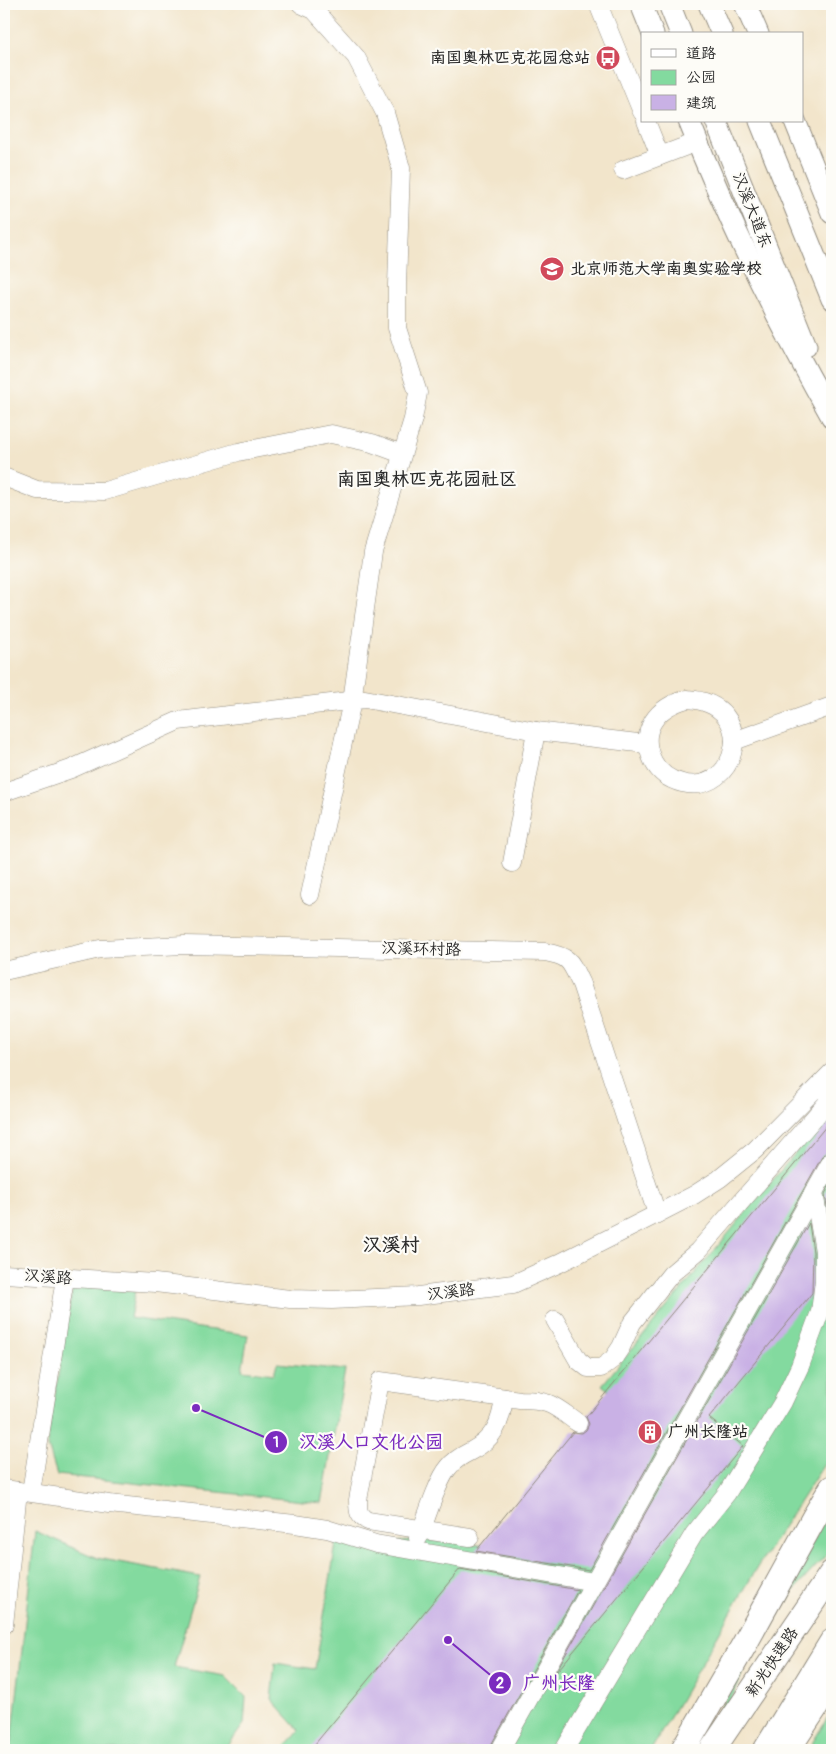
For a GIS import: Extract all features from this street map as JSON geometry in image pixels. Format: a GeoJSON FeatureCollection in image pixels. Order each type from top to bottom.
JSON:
{"type":"FeatureCollection","features":[{"type":"Feature","properties":{"kind":"highway"},"geometry":{"type":"LineString","coordinates":[[683,1750],[832,1488]]}},
{"type":"Feature","properties":{"kind":"highway","name":"新光快速路"},"geometry":{"type":"LineString","coordinates":[[712,1750],[832,1573]]}},
{"type":"Feature","properties":{"kind":"highway"},"geometry":{"type":"LineString","coordinates":[[766,1750],[832,1642]]}},
{"type":"Feature","properties":{"kind":"highway"},"geometry":{"type":"LineString","coordinates":[[787,1750],[832,1682]]}},
{"type":"Feature","properties":{"kind":"main road"},"geometry":{"type":"LineString","coordinates":[[641,4],[652,32]]}},
{"type":"Feature","properties":{"kind":"main road"},"geometry":{"type":"LineString","coordinates":[[669,4],[680,32]]}},
{"type":"Feature","properties":{"kind":"main road"},"geometry":{"type":"LineString","coordinates":[[709,4],[721,32]]}},
{"type":"Feature","properties":{"kind":"main road"},"geometry":{"type":"LineString","coordinates":[[746,4],[757,32]]}},
{"type":"Feature","properties":{"kind":"main road"},"geometry":{"type":"LineString","coordinates":[[688,122],[743,249],[801,363],[832,417]]}},
{"type":"Feature","properties":{"kind":"main road","name":"汉溪大道东"},"geometry":{"type":"LineString","coordinates":[[716,122],[832,411]]}},
{"type":"Feature","properties":{"kind":"main road"},"geometry":{"type":"LineString","coordinates":[[761,122],[832,299]]}},
{"type":"Feature","properties":{"kind":"main road"},"geometry":{"type":"LineString","coordinates":[[762,122],[832,259]]}},
{"type":"Feature","properties":{"kind":"main road"},"geometry":{"type":"LineString","coordinates":[[795,122],[832,213]]}},
{"type":"Feature","properties":{"kind":"street"},"geometry":{"type":"LineString","coordinates":[[598,4],[641,110]]}},
{"type":"Feature","properties":{"kind":"street"},"geometry":{"type":"LineString","coordinates":[[310,895],[352,701],[373,552],[418,393],[397,328],[401,168],[385,113],[356,57],[311,6]]}},
{"type":"Feature","properties":{"kind":"street"},"geometry":{"type":"LineString","coordinates":[[646,122],[660,156]]}},
{"type":"Feature","properties":{"kind":"street"},"geometry":{"type":"LineString","coordinates":[[623,170],[697,142]]}},
{"type":"Feature","properties":{"kind":"street"},"geometry":{"type":"LineString","coordinates":[[4,477],[37,490],[105,491],[238,452],[331,434],[372,443],[402,454]]}},
{"type":"Feature","properties":{"kind":"street"},"geometry":{"type":"LineString","coordinates":[[687,698],[701,700],[714,705],[725,714],[732,727],[734,741],[732,755],[726,768],[715,778],[702,783],[688,785],[674,782],[662,774],[646,744],[653,721],[662,710],[674,702],[687,698]]}},
{"type":"Feature","properties":{"kind":"street"},"geometry":{"type":"LineString","coordinates":[[4,792],[71,769],[178,722],[365,699],[536,731],[646,744]]}},
{"type":"Feature","properties":{"kind":"street"},"geometry":{"type":"LineString","coordinates":[[734,741],[832,706]]}},
{"type":"Feature","properties":{"kind":"street"},"geometry":{"type":"LineString","coordinates":[[512,863],[536,731]]}},
{"type":"Feature","properties":{"kind":"street","name":"汉溪环村路"},"geometry":{"type":"LineString","coordinates":[[4,971],[100,949],[184,945],[545,952],[561,955],[571,963],[581,984],[657,1214]]}},
{"type":"Feature","properties":{"kind":"street","name":"汉溪路"},"geometry":{"type":"LineString","coordinates":[[4,1274],[155,1283],[290,1300],[418,1296],[513,1284],[560,1263],[694,1196],[755,1150],[832,1072]]}},
{"type":"Feature","properties":{"kind":"street"},"geometry":{"type":"LineString","coordinates":[[555,1320],[578,1360],[588,1368],[601,1368],[613,1359],[632,1324],[672,1274],[698,1251],[827,1103],[832,1079]]}},
{"type":"Feature","properties":{"kind":"street"},"geometry":{"type":"LineString","coordinates":[[500,1750],[832,1160]]}},
{"type":"Feature","properties":{"kind":"street"},"geometry":{"type":"LineString","coordinates":[[564,1750],[694,1534],[727,1493],[773,1419],[800,1366],[820,1312],[824,1281],[824,1251],[814,1192]]}},
{"type":"Feature","properties":{"kind":"street"},"geometry":{"type":"LineString","coordinates":[[4,1625],[18,1491],[65,1278]]}},
{"type":"Feature","properties":{"kind":"street"},"geometry":{"type":"LineString","coordinates":[[470,1537],[368,1521],[361,1518],[358,1511],[380,1381],[520,1400],[539,1400],[550,1403],[578,1423]]}},
{"type":"Feature","properties":{"kind":"street"},"geometry":{"type":"LineString","coordinates":[[403,1549],[412,1544],[420,1535],[443,1475],[450,1465],[478,1447],[496,1429],[502,1415],[504,1398]]}},
{"type":"Feature","properties":{"kind":"street"},"geometry":{"type":"LineString","coordinates":[[18,1491],[109,1504],[327,1529],[376,1544],[594,1582]]}},
{"type":"Feature","properties":{"kind":"green space"},"geometry":{"type":"Polygon","coordinates":[[[832,1109],[832,1452],[758,1566],[651,1750],[283,1750],[299,1730],[271,1699],[275,1663],[315,1669],[337,1538],[359,1545],[426,1540],[541,1551],[646,1420],[602,1385],[832,1109]]]}},
{"type":"Feature","properties":{"kind":"green space"},"geometry":{"type":"Polygon","coordinates":[[[73,1285],[135,1291],[130,1318],[248,1335],[242,1370],[274,1374],[277,1363],[345,1370],[322,1503],[57,1475],[47,1443],[73,1285]]]}},
{"type":"Feature","properties":{"kind":"green space"},"geometry":{"type":"Polygon","coordinates":[[[832,1506],[832,1549],[796,1588],[748,1659],[734,1694],[697,1750],[832,1506]]]}},
{"type":"Feature","properties":{"kind":"green space"},"geometry":{"type":"Polygon","coordinates":[[[35,1531],[97,1558],[200,1577],[174,1667],[225,1676],[246,1697],[244,1724],[225,1750],[11,1750],[35,1531]]]}},
{"type":"Feature","properties":{"kind":"green space"},"geometry":{"type":"Polygon","coordinates":[[[832,1710],[832,1744],[827,1750],[808,1750],[832,1710]]]}},
{"type":"Feature","properties":{"kind":"building"},"geometry":{"type":"Polygon","coordinates":[[[832,1119],[832,1149],[823,1155],[589,1570],[476,1551],[573,1432],[582,1433],[586,1430],[589,1424],[586,1417],[832,1119]]]}},
{"type":"Feature","properties":{"kind":"building"},"geometry":{"type":"Polygon","coordinates":[[[832,1181],[832,1236],[825,1194],[832,1181]]]}},
{"type":"Feature","properties":{"kind":"building"},"geometry":{"type":"Polygon","coordinates":[[[809,1223],[813,1252],[812,1293],[709,1418],[743,1446],[554,1675],[809,1223]]]}},
{"type":"Feature","properties":{"kind":"building"},"geometry":{"type":"Polygon","coordinates":[[[460,1569],[578,1590],[489,1750],[310,1750],[460,1569]]]}},
{"type":"Feature","properties":{"kind":"place","name":"南国奥林匹克花园总站"},"geometry":{"type":"Point","coordinates":[608,58]}},
{"type":"Feature","properties":{"kind":"place","name":"北京师范大学南奥实验学校"},"geometry":{"type":"Point","coordinates":[552,269]}},
{"type":"Feature","properties":{"kind":"place","name":"汉溪人口文化公园"},"geometry":{"type":"Point","coordinates":[196,1408]}},
{"type":"Feature","properties":{"kind":"place","name":"广州长隆站"},"geometry":{"type":"Point","coordinates":[650,1432]}},
{"type":"Feature","properties":{"kind":"place","name":"广州长隆"},"geometry":{"type":"Point","coordinates":[448,1640]}},
{"type":"Feature","properties":{"kind":"district","name":"南国奥林匹克花园社区"},"geometry":{"type":"Point","coordinates":[427,479]}},
{"type":"Feature","properties":{"kind":"district","name":"汉溪村"},"geometry":{"type":"Point","coordinates":[391,1245]}}]}
